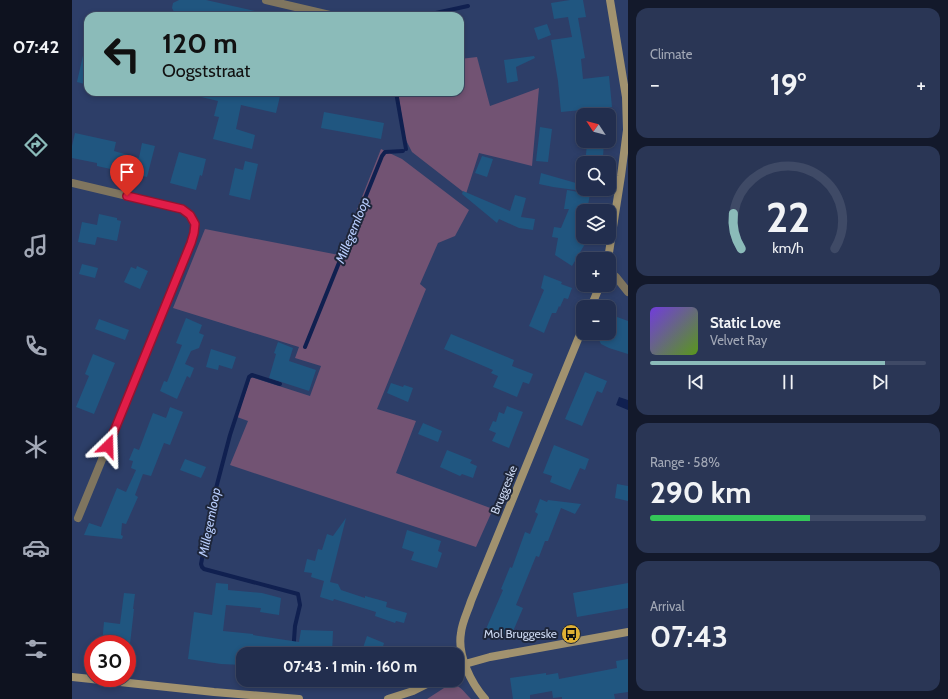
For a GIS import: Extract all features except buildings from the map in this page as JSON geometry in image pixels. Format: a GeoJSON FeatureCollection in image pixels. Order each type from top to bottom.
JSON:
{"type":"FeatureCollection","features":[{"type":"Feature","properties":{"kind":"street"},"geometry":{"type":"LineString","coordinates":[[266,0],[317,12]]}},
{"type":"Feature","properties":{"kind":"street"},"geometry":{"type":"LineString","coordinates":[[609,252],[626,149],[627,130],[626,97],[610,0]]}},
{"type":"Feature","properties":{"kind":"street"},"geometry":{"type":"LineString","coordinates":[[72,183],[182,209],[190,215],[195,224],[191,243],[78,518]]}},
{"type":"Feature","properties":{"kind":"street"},"geometry":{"type":"LineString","coordinates":[[616,277],[628,292]]}},
{"type":"Feature","properties":{"kind":"street","name":"Bruggeske"},"geometry":{"type":"LineString","coordinates":[[485,699],[477,690],[465,664],[460,642],[463,624],[578,340]]}},
{"type":"Feature","properties":{"kind":"street"},"geometry":{"type":"LineString","coordinates":[[465,664],[490,657],[628,632]]}},
{"type":"Feature","properties":{"kind":"street"},"geometry":{"type":"LineString","coordinates":[[72,677],[214,692],[299,699]]}},
{"type":"Feature","properties":{"kind":"street"},"geometry":{"type":"LineString","coordinates":[[388,699],[413,692],[422,687]]}},
{"type":"Feature","properties":{"kind":"shaded area"},"geometry":{"type":"Polygon","coordinates":[[[477,57],[490,106],[539,88],[532,166],[479,153],[466,194],[412,152],[405,138],[399,96],[464,96],[464,59],[477,57]]]}},
{"type":"Feature","properties":{"kind":"shaded area"},"geometry":{"type":"Polygon","coordinates":[[[381,149],[402,159],[469,210],[455,236],[438,243],[420,284],[426,289],[377,409],[416,421],[396,473],[493,509],[476,547],[230,465],[248,421],[237,417],[251,377],[310,396],[321,366],[295,358],[299,347],[173,308],[205,229],[339,255],[381,149]]]}},
{"type":"Feature","properties":{"kind":"shaded area"},"geometry":{"type":"Polygon","coordinates":[[[458,687],[471,699],[427,699],[444,688],[458,687]]]}},
{"type":"Feature","properties":{"kind":"water"},"geometry":{"type":"Polygon","coordinates":[[[619,397],[628,400],[628,410],[616,405],[619,397]]]}},
{"type":"Feature","properties":{"kind":"waterway","name":"Millegemloop"},"geometry":{"type":"LineString","coordinates":[[440,12],[468,6]]}},
{"type":"Feature","properties":{"kind":"waterway","name":"Millegemloop"},"geometry":{"type":"LineString","coordinates":[[397,96],[406,149]]}},
{"type":"Feature","properties":{"kind":"waterway","name":"Millegemloop"},"geometry":{"type":"LineString","coordinates":[[305,347],[382,156],[385,152],[403,151]]}},
{"type":"Feature","properties":{"kind":"waterway","name":"Millegemloop"},"geometry":{"type":"LineString","coordinates":[[280,384],[252,375],[249,377],[230,435],[215,492],[201,564],[204,569],[298,594],[300,605],[295,626],[294,647]]}},
{"type":"Feature","properties":{"kind":"place","name":"Mol Bruggeske"},"geometry":{"type":"Point","coordinates":[571,634]}},
{"type":"Feature","properties":{"kind":"route"},"geometry":{"type":"LineString","coordinates":[[108,446],[191,243],[195,224],[190,215],[182,209],[127,196]]}}]}
